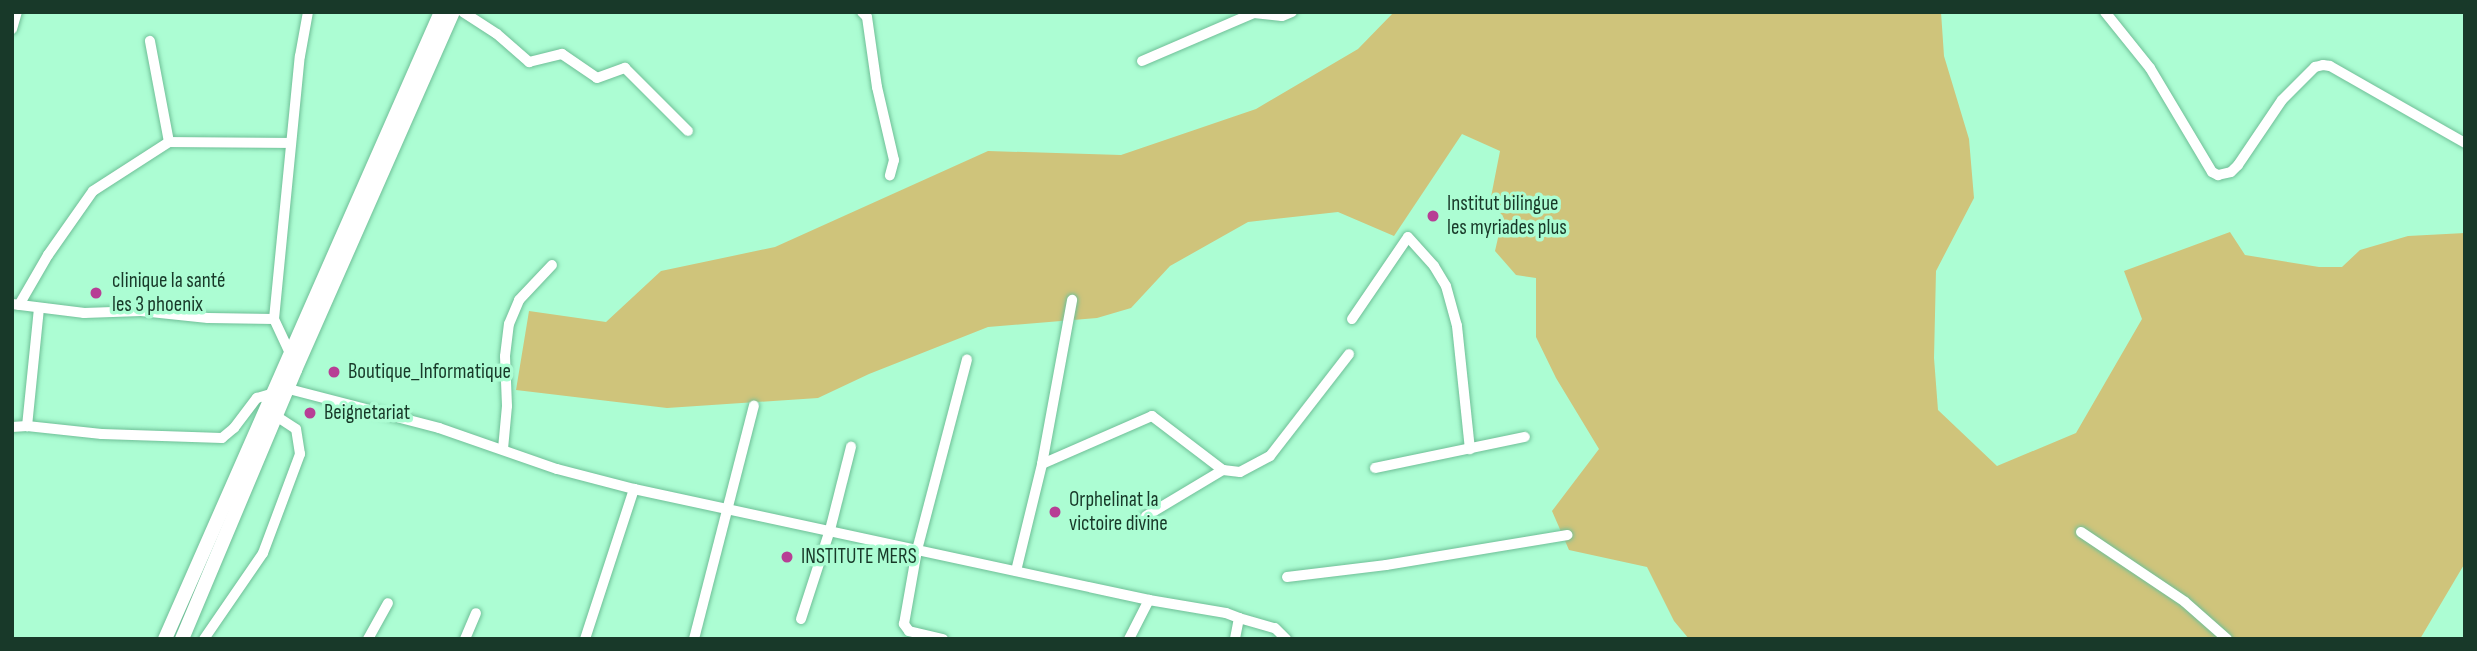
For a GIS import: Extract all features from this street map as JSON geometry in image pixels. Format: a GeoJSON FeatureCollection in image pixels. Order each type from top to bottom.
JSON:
{"type":"FeatureCollection","features":[{"type":"Feature","properties":{"kind":"main road"},"geometry":{"type":"LineString","coordinates":[[182,639],[276,416],[278,389],[290,353],[441,12]]}},
{"type":"Feature","properties":{"kind":"main road"},"geometry":{"type":"LineString","coordinates":[[165,639],[453,12]]}},
{"type":"Feature","properties":{"kind":"street"},"geometry":{"type":"LineString","coordinates":[[12,29],[16,12]]}},
{"type":"Feature","properties":{"kind":"street"},"geometry":{"type":"LineString","coordinates":[[290,353],[274,319],[291,143],[308,12]]}},
{"type":"Feature","properties":{"kind":"street"},"geometry":{"type":"LineString","coordinates":[[463,12],[497,34],[529,62],[562,54],[597,78],[625,68],[688,131]]}},
{"type":"Feature","properties":{"kind":"street"},"geometry":{"type":"LineString","coordinates":[[862,12],[867,17],[877,87],[894,160],[890,174]]}},
{"type":"Feature","properties":{"kind":"street"},"geometry":{"type":"LineString","coordinates":[[1142,61],[1254,13],[1282,16],[1292,12]]}},
{"type":"Feature","properties":{"kind":"street"},"geometry":{"type":"LineString","coordinates":[[2105,12],[2150,68],[2212,172],[2218,176],[2224,176],[2238,164],[2282,100],[2315,67],[2323,65],[2330,66],[2465,143]]}},
{"type":"Feature","properties":{"kind":"street"},"geometry":{"type":"LineString","coordinates":[[150,41],[169,142]]}},
{"type":"Feature","properties":{"kind":"street"},"geometry":{"type":"LineString","coordinates":[[274,319],[208,318],[141,311],[84,313],[16,305],[93,191],[169,142],[291,143]]}},
{"type":"Feature","properties":{"kind":"street"},"geometry":{"type":"LineString","coordinates":[[1352,319],[1408,237],[1434,266],[1446,286],[1457,326],[1470,450]]}},
{"type":"Feature","properties":{"kind":"street"},"geometry":{"type":"LineString","coordinates":[[503,449],[507,407],[505,356],[509,324],[519,300],[552,265]]}},
{"type":"Feature","properties":{"kind":"street"},"geometry":{"type":"LineString","coordinates":[[1016,571],[1042,464],[1072,300]]}},
{"type":"Feature","properties":{"kind":"street"},"geometry":{"type":"LineString","coordinates":[[27,426],[39,308]]}},
{"type":"Feature","properties":{"kind":"street"},"geometry":{"type":"LineString","coordinates":[[1042,464],[1152,416],[1223,470],[1240,472],[1270,456],[1349,354]]}},
{"type":"Feature","properties":{"kind":"street"},"geometry":{"type":"LineString","coordinates":[[943,639],[909,631],[904,624],[917,550],[967,359]]}},
{"type":"Feature","properties":{"kind":"street"},"geometry":{"type":"LineString","coordinates":[[12,427],[27,426],[102,434],[222,438],[234,428],[257,398],[278,389],[372,408],[557,469],[634,489],[1149,600],[1226,613],[1275,628],[1286,639]]}},
{"type":"Feature","properties":{"kind":"street"},"geometry":{"type":"LineString","coordinates":[[694,639],[730,508],[754,406]]}},
{"type":"Feature","properties":{"kind":"street"},"geometry":{"type":"LineString","coordinates":[[204,639],[263,553],[300,454],[296,429],[276,416]]}},
{"type":"Feature","properties":{"kind":"street"},"geometry":{"type":"LineString","coordinates":[[1375,468],[1525,437]]}},
{"type":"Feature","properties":{"kind":"street"},"geometry":{"type":"LineString","coordinates":[[801,620],[830,530],[851,447]]}},
{"type":"Feature","properties":{"kind":"street"},"geometry":{"type":"LineString","coordinates":[[1146,516],[1223,470]]}},
{"type":"Feature","properties":{"kind":"street"},"geometry":{"type":"LineString","coordinates":[[585,639],[634,489]]}},
{"type":"Feature","properties":{"kind":"street"},"geometry":{"type":"LineString","coordinates":[[2081,532],[2185,602],[2227,639]]}},
{"type":"Feature","properties":{"kind":"street"},"geometry":{"type":"LineString","coordinates":[[1287,577],[1386,565],[1567,535]]}},
{"type":"Feature","properties":{"kind":"street"},"geometry":{"type":"LineString","coordinates":[[1129,639],[1149,600]]}},
{"type":"Feature","properties":{"kind":"street"},"geometry":{"type":"LineString","coordinates":[[368,639],[388,603]]}},
{"type":"Feature","properties":{"kind":"street"},"geometry":{"type":"LineString","coordinates":[[466,639],[476,613]]}},
{"type":"Feature","properties":{"kind":"street"},"geometry":{"type":"LineString","coordinates":[[1235,639],[1239,618]]}},
{"type":"Feature","properties":{"kind":"shaded area"},"geometry":{"type":"Polygon","coordinates":[[[1394,12],[1941,12],[1944,56],[1969,139],[1974,198],[1936,271],[1934,358],[1938,410],[1997,466],[2076,433],[2142,319],[2124,271],[2230,232],[2245,255],[2319,267],[2342,267],[2360,250],[2408,236],[2465,233],[2465,563],[2420,639],[1689,639],[1674,621],[1647,567],[1569,550],[1552,511],[1599,449],[1556,378],[1536,337],[1536,278],[1516,275],[1495,251],[1503,216],[1490,202],[1500,151],[1462,134],[1394,236],[1338,212],[1248,222],[1170,266],[1131,308],[1097,318],[988,327],[869,374],[818,398],[667,408],[516,390],[529,311],[606,322],[661,271],[775,247],[988,151],[1121,155],[1256,109],[1358,49],[1394,12]]]}},
{"type":"Feature","properties":{"kind":"place","name":"Institut bilingue les myriades plus"},"geometry":{"type":"Point","coordinates":[1433,216]}},
{"type":"Feature","properties":{"kind":"place","name":"clinique la santé les 3 phoenix"},"geometry":{"type":"Point","coordinates":[96,293]}},
{"type":"Feature","properties":{"kind":"place","name":"Boutique_Informatique"},"geometry":{"type":"Point","coordinates":[334,372]}},
{"type":"Feature","properties":{"kind":"place","name":"Beignetariat"},"geometry":{"type":"Point","coordinates":[310,413]}},
{"type":"Feature","properties":{"kind":"place","name":"Orphelinat la victoire divine"},"geometry":{"type":"Point","coordinates":[1055,512]}},
{"type":"Feature","properties":{"kind":"place","name":"INSTITUTE MERS"},"geometry":{"type":"Point","coordinates":[787,557]}}]}
